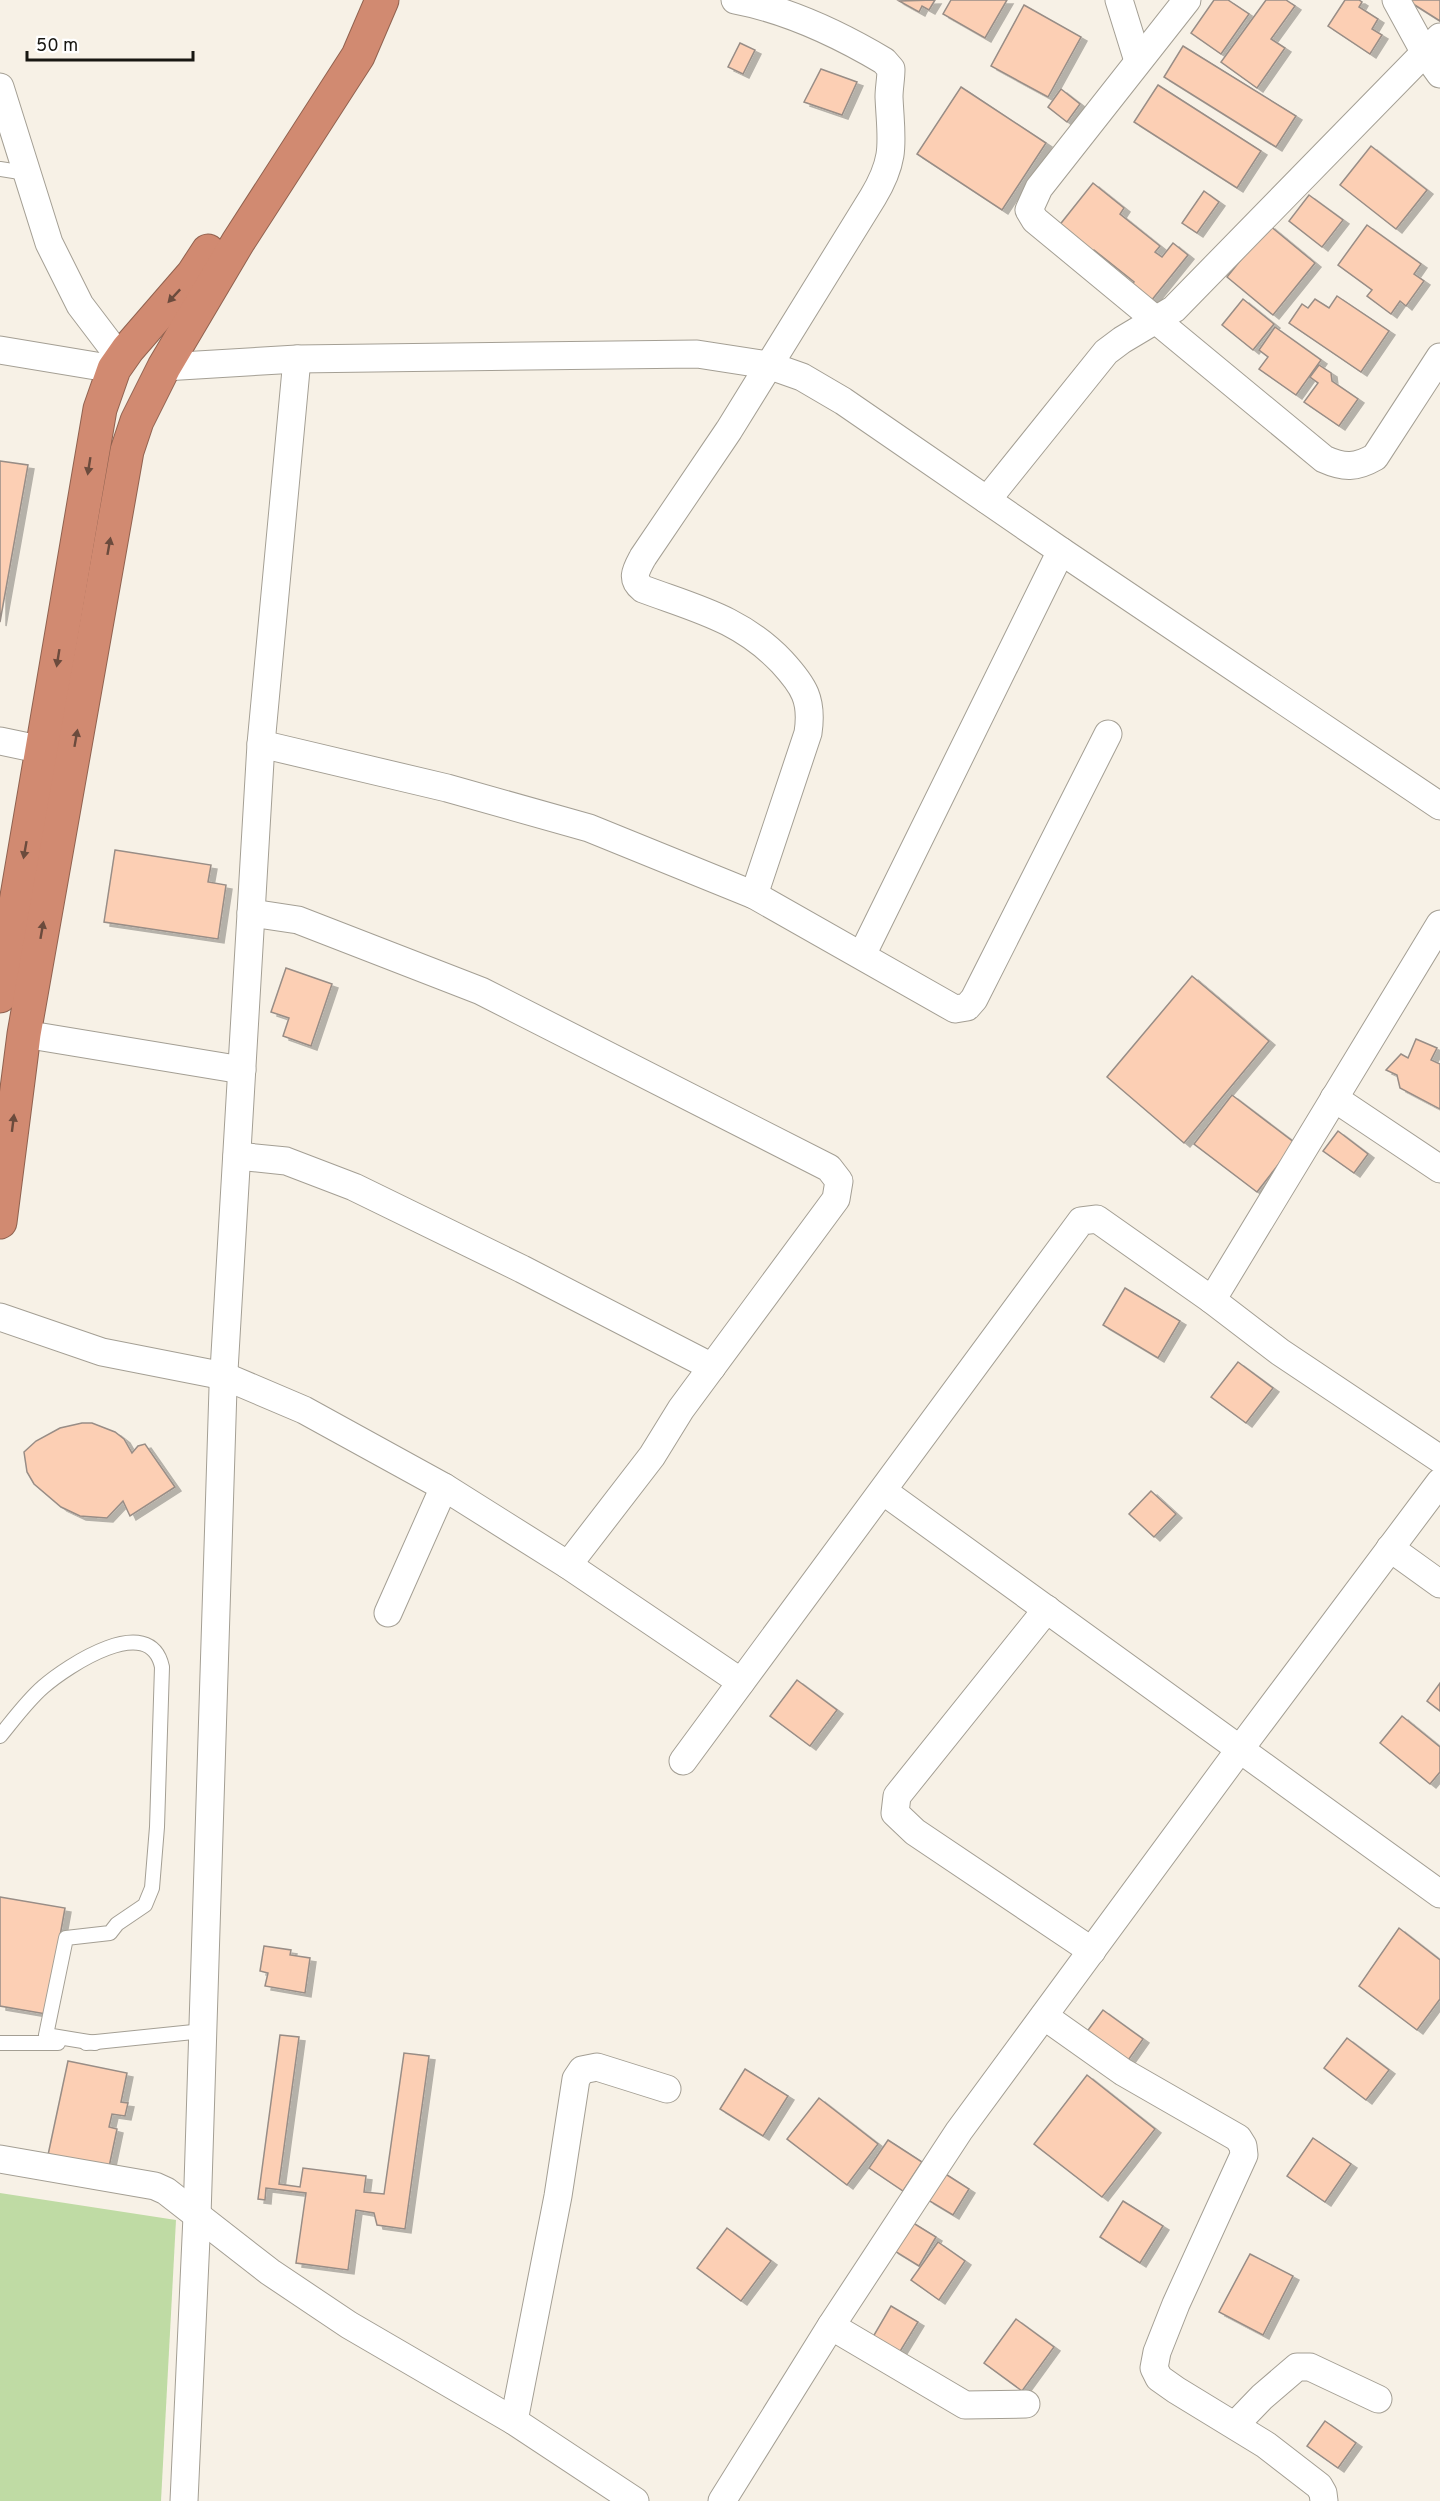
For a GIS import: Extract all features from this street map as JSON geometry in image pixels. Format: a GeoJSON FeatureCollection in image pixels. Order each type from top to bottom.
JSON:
{"type":"FeatureCollection","features":[{"type":"Feature","properties":{"kind":"highway"},"geometry":{"type":"LineString","coordinates":[[0,996],[95,429],[106,389],[117,364],[142,331],[193,274],[331,64],[347,37],[364,0]]}},
{"type":"Feature","properties":{"kind":"highway"},"geometry":{"type":"LineString","coordinates":[[0,1222],[24,1034],[127,451],[137,421],[164,366],[244,233],[358,56],[382,0]]}},
{"type":"Feature","properties":{"kind":"street"},"geometry":{"type":"LineString","coordinates":[[735,0],[774,9],[813,23],[884,60],[891,69],[889,95],[893,139],[892,156],[873,197],[729,430],[643,557],[634,577],[636,584],[643,589],[724,619],[747,631],[796,677],[808,700],[811,712],[808,733],[754,895]]}},
{"type":"Feature","properties":{"kind":"street"},"geometry":{"type":"LineString","coordinates":[[1119,0],[1138,61]]}},
{"type":"Feature","properties":{"kind":"street"},"geometry":{"type":"LineString","coordinates":[[1187,0],[1039,188],[1029,210],[1035,220],[1324,459],[1341,466],[1359,466],[1375,457],[1440,357]]}},
{"type":"Feature","properties":{"kind":"street"},"geometry":{"type":"LineString","coordinates":[[987,500],[1106,352],[1122,340],[1158,320],[1188,296],[1435,55],[1396,0]]}},
{"type":"Feature","properties":{"kind":"street"},"geometry":{"type":"LineString","coordinates":[[0,87],[13,171],[64,276],[117,364]]}},
{"type":"Feature","properties":{"kind":"street"},"geometry":{"type":"LineString","coordinates":[[0,350],[117,364]]}},
{"type":"Feature","properties":{"kind":"street"},"geometry":{"type":"LineString","coordinates":[[164,366],[297,360],[697,354],[768,365],[802,377],[843,401],[1440,806]]}},
{"type":"Feature","properties":{"kind":"street"},"geometry":{"type":"LineString","coordinates":[[184,2501],[198,2216],[224,1376],[261,744],[297,360]]}},
{"type":"Feature","properties":{"kind":"street"},"geometry":{"type":"LineString","coordinates":[[862,955],[1061,551]]}},
{"type":"Feature","properties":{"kind":"street"},"geometry":{"type":"LineString","coordinates":[[261,744],[447,788],[589,828],[754,895],[955,1009],[967,1007],[974,999],[1108,734]]}},
{"type":"Feature","properties":{"kind":"street"},"geometry":{"type":"LineString","coordinates":[[0,741],[43,750]]}},
{"type":"Feature","properties":{"kind":"street"},"geometry":{"type":"LineString","coordinates":[[251,913],[298,920],[481,991],[645,1077],[829,1168],[839,1181],[836,1198],[664,1434],[652,1456],[568,1564]]}},
{"type":"Feature","properties":{"kind":"street"},"geometry":{"type":"LineString","coordinates":[[1212,1300],[1440,924]]}},
{"type":"Feature","properties":{"kind":"street"},"geometry":{"type":"LineString","coordinates":[[24,1034],[242,1070]]}},
{"type":"Feature","properties":{"kind":"street"},"geometry":{"type":"LineString","coordinates":[[1334,1098],[1440,1169]]}},
{"type":"Feature","properties":{"kind":"street"},"geometry":{"type":"LineString","coordinates":[[237,1156],[286,1161],[354,1187],[522,1269],[712,1367]]}},
{"type":"Feature","properties":{"kind":"street"},"geometry":{"type":"LineString","coordinates":[[682,1761],[884,1491],[1081,1221],[1097,1219],[1212,1300],[1280,1352],[1440,1459]]}},
{"type":"Feature","properties":{"kind":"street"},"geometry":{"type":"LineString","coordinates":[[0,1317],[102,1352],[224,1376],[304,1410],[444,1487],[568,1564],[741,1682]]}},
{"type":"Feature","properties":{"kind":"street"},"geometry":{"type":"LineString","coordinates":[[722,2501],[831,2326],[959,2131],[1440,1482]]}},
{"type":"Feature","properties":{"kind":"street"},"geometry":{"type":"LineString","coordinates":[[388,1613],[444,1487]]}},
{"type":"Feature","properties":{"kind":"street"},"geometry":{"type":"LineString","coordinates":[[884,1491],[1440,1894]]}},
{"type":"Feature","properties":{"kind":"street"},"geometry":{"type":"LineString","coordinates":[[1390,1548],[1440,1584]]}},
{"type":"Feature","properties":{"kind":"street"},"geometry":{"type":"LineString","coordinates":[[1047,1609],[897,1796],[895,1812],[915,1832],[1092,1951]]}},
{"type":"Feature","properties":{"kind":"street"},"geometry":{"type":"LineString","coordinates":[[1044,2016],[1123,2072],[1238,2138],[1243,2146],[1244,2155],[1176,2304],[1157,2352],[1154,2368],[1159,2378],[1266,2445],[1319,2486],[1324,2501]]}},
{"type":"Feature","properties":{"kind":"street"},"geometry":{"type":"LineString","coordinates":[[514,2421],[558,2196],[576,2079],[582,2070],[597,2067],[667,2089]]}},
{"type":"Feature","properties":{"kind":"street"},"geometry":{"type":"LineString","coordinates":[[0,2158],[155,2186],[177,2198],[270,2272],[349,2325],[514,2421],[635,2501]]}},
{"type":"Feature","properties":{"kind":"street"},"geometry":{"type":"LineString","coordinates":[[831,2326],[965,2405],[1026,2404]]}},
{"type":"Feature","properties":{"kind":"street"},"geometry":{"type":"LineString","coordinates":[[1235,2425],[1262,2397],[1297,2367],[1310,2367],[1378,2399]]}},
{"type":"Feature","properties":{"kind":"lane"},"geometry":{"type":"LineString","coordinates":[[0,1736],[43,1687],[74,1664],[111,1646],[133,1641],[148,1645],[158,1654],[162,1667],[158,1781],[150,1894],[145,1905],[117,1924],[110,1933],[66,1938],[46,2035],[95,2043]]}},
{"type":"Feature","properties":{"kind":"lane"},"geometry":{"type":"LineString","coordinates":[[0,2043],[95,2043],[203,2031]]}},
{"type":"Feature","properties":{"kind":"green space"},"geometry":{"type":"Polygon","coordinates":[[[0,2193],[176,2220],[161,2501],[0,2501],[0,2193]]]}},
{"type":"Feature","properties":{"kind":"building"},"geometry":{"type":"Polygon","coordinates":[[[935,0],[929,10],[922,6],[919,12],[899,1],[935,0]]]}},
{"type":"Feature","properties":{"kind":"building"},"geometry":{"type":"Polygon","coordinates":[[[951,0],[1007,0],[985,38],[943,14],[951,0]]]}},
{"type":"Feature","properties":{"kind":"building"},"geometry":{"type":"Polygon","coordinates":[[[1214,0],[1228,0],[1249,14],[1221,54],[1191,33],[1214,0]]]}},
{"type":"Feature","properties":{"kind":"building"},"geometry":{"type":"Polygon","coordinates":[[[1266,0],[1286,0],[1295,6],[1271,39],[1285,48],[1257,88],[1221,62],[1266,0]]]}},
{"type":"Feature","properties":{"kind":"building"},"geometry":{"type":"Polygon","coordinates":[[[1345,0],[1359,0],[1362,2],[1359,7],[1378,19],[1372,29],[1382,35],[1370,54],[1328,26],[1345,0]]]}},
{"type":"Feature","properties":{"kind":"building"},"geometry":{"type":"Polygon","coordinates":[[[1412,0],[1440,0],[1440,21],[1410,2],[1412,0]]]}},
{"type":"Feature","properties":{"kind":"building"},"geometry":{"type":"Polygon","coordinates":[[[1024,5],[1081,37],[1048,97],[991,66],[1024,5]]]}},
{"type":"Feature","properties":{"kind":"building"},"geometry":{"type":"Polygon","coordinates":[[[740,43],[755,50],[743,74],[728,67],[740,43]]]}},
{"type":"Feature","properties":{"kind":"building"},"geometry":{"type":"Polygon","coordinates":[[[1183,46],[1296,116],[1276,147],[1164,77],[1183,46]]]}},
{"type":"Feature","properties":{"kind":"building"},"geometry":{"type":"Polygon","coordinates":[[[821,69],[857,82],[842,115],[804,102],[821,69]]]}},
{"type":"Feature","properties":{"kind":"building"},"geometry":{"type":"Polygon","coordinates":[[[1158,85],[1261,151],[1237,188],[1134,122],[1158,85]]]}},
{"type":"Feature","properties":{"kind":"building"},"geometry":{"type":"Polygon","coordinates":[[[961,87],[1046,143],[1002,210],[917,154],[961,87]]]}},
{"type":"Feature","properties":{"kind":"building"},"geometry":{"type":"Polygon","coordinates":[[[1061,89],[1080,104],[1067,122],[1048,107],[1061,89]]]}},
{"type":"Feature","properties":{"kind":"building"},"geometry":{"type":"Polygon","coordinates":[[[1371,146],[1427,190],[1396,229],[1340,185],[1371,146]]]}},
{"type":"Feature","properties":{"kind":"building"},"geometry":{"type":"Polygon","coordinates":[[[1093,183],[1124,208],[1120,214],[1160,246],[1155,252],[1162,257],[1173,243],[1188,255],[1151,301],[1131,286],[1134,282],[1094,250],[1091,254],[1058,227],[1093,183]]]}},
{"type":"Feature","properties":{"kind":"building"},"geometry":{"type":"Polygon","coordinates":[[[1204,191],[1219,202],[1197,233],[1182,223],[1204,191]]]}},
{"type":"Feature","properties":{"kind":"building"},"geometry":{"type":"Polygon","coordinates":[[[1309,195],[1343,220],[1322,247],[1289,221],[1309,195]]]}},
{"type":"Feature","properties":{"kind":"building"},"geometry":{"type":"Polygon","coordinates":[[[1269,225],[1315,263],[1273,315],[1227,277],[1269,225]]]}},
{"type":"Feature","properties":{"kind":"building"},"geometry":{"type":"Polygon","coordinates":[[[1367,225],[1421,264],[1414,274],[1424,281],[1406,306],[1400,301],[1391,314],[1367,296],[1372,290],[1338,265],[1367,225]]]}},
{"type":"Feature","properties":{"kind":"building"},"geometry":{"type":"Polygon","coordinates":[[[1337,296],[1389,331],[1361,372],[1289,323],[1302,304],[1308,308],[1315,299],[1329,308],[1337,296]]]}},
{"type":"Feature","properties":{"kind":"building"},"geometry":{"type":"Polygon","coordinates":[[[1243,299],[1274,324],[1253,350],[1222,325],[1243,299]]]}},
{"type":"Feature","properties":{"kind":"building"},"geometry":{"type":"Polygon","coordinates":[[[1275,327],[1321,360],[1296,395],[1259,369],[1268,357],[1259,350],[1275,327]]]}},
{"type":"Feature","properties":{"kind":"building"},"geometry":{"type":"Polygon","coordinates":[[[1319,365],[1331,373],[1332,381],[1358,399],[1339,426],[1304,402],[1318,383],[1310,377],[1319,365]]]}},
{"type":"Feature","properties":{"kind":"building"},"geometry":{"type":"Polygon","coordinates":[[[0,461],[28,465],[0,622],[0,461]]]}},
{"type":"Feature","properties":{"kind":"building"},"geometry":{"type":"Polygon","coordinates":[[[115,850],[211,865],[208,882],[226,885],[218,939],[104,922],[115,850]]]}},
{"type":"Feature","properties":{"kind":"building"},"geometry":{"type":"Polygon","coordinates":[[[286,968],[332,984],[311,1046],[283,1036],[289,1018],[271,1012],[286,968]]]}},
{"type":"Feature","properties":{"kind":"building"},"geometry":{"type":"Polygon","coordinates":[[[1192,976],[1269,1041],[1184,1143],[1107,1077],[1192,976]]]}},
{"type":"Feature","properties":{"kind":"building"},"geometry":{"type":"Polygon","coordinates":[[[1416,1039],[1437,1048],[1431,1060],[1440,1064],[1440,1109],[1400,1088],[1397,1075],[1386,1070],[1401,1054],[1408,1058],[1416,1039]]]}},
{"type":"Feature","properties":{"kind":"building"},"geometry":{"type":"Polygon","coordinates":[[[1232,1095],[1295,1143],[1257,1192],[1194,1144],[1232,1095]]]}},
{"type":"Feature","properties":{"kind":"building"},"geometry":{"type":"Polygon","coordinates":[[[1338,1131],[1368,1154],[1354,1173],[1323,1151],[1338,1131]]]}},
{"type":"Feature","properties":{"kind":"building"},"geometry":{"type":"Polygon","coordinates":[[[1125,1288],[1180,1321],[1158,1358],[1103,1325],[1125,1288]]]}},
{"type":"Feature","properties":{"kind":"building"},"geometry":{"type":"Polygon","coordinates":[[[1238,1362],[1273,1388],[1246,1423],[1211,1397],[1238,1362]]]}},
{"type":"Feature","properties":{"kind":"building"},"geometry":{"type":"Polygon","coordinates":[[[92,1423],[115,1432],[124,1439],[132,1453],[138,1446],[145,1444],[175,1487],[130,1516],[123,1501],[107,1518],[80,1516],[61,1507],[34,1484],[27,1472],[24,1452],[36,1441],[60,1428],[92,1423]]]}},
{"type":"Feature","properties":{"kind":"building"},"geometry":{"type":"Polygon","coordinates":[[[1151,1491],[1176,1514],[1154,1537],[1129,1514],[1151,1491]]]}},
{"type":"Feature","properties":{"kind":"building"},"geometry":{"type":"Polygon","coordinates":[[[797,1680],[837,1710],[810,1746],[770,1716],[797,1680]]]}},
{"type":"Feature","properties":{"kind":"building"},"geometry":{"type":"Polygon","coordinates":[[[1440,1683],[1440,1711],[1427,1701],[1440,1683]]]}},
{"type":"Feature","properties":{"kind":"building"},"geometry":{"type":"Polygon","coordinates":[[[1402,1716],[1440,1747],[1440,1772],[1430,1784],[1380,1743],[1402,1716]]]}},
{"type":"Feature","properties":{"kind":"building"},"geometry":{"type":"Polygon","coordinates":[[[0,1897],[65,1908],[46,2014],[0,2006],[0,1897]]]}},
{"type":"Feature","properties":{"kind":"building"},"geometry":{"type":"Polygon","coordinates":[[[1399,1928],[1440,1960],[1440,1999],[1417,2030],[1359,1986],[1399,1928]]]}},
{"type":"Feature","properties":{"kind":"building"},"geometry":{"type":"Polygon","coordinates":[[[264,1946],[291,1950],[290,1955],[310,1958],[305,1993],[265,1986],[268,1973],[260,1971],[264,1946]]]}},
{"type":"Feature","properties":{"kind":"building"},"geometry":{"type":"Polygon","coordinates":[[[1103,2010],[1143,2039],[1124,2066],[1083,2037],[1103,2010]]]}},
{"type":"Feature","properties":{"kind":"building"},"geometry":{"type":"Polygon","coordinates":[[[280,2035],[299,2037],[279,2184],[300,2187],[303,2168],[366,2176],[364,2192],[384,2194],[404,2053],[429,2056],[405,2229],[377,2225],[374,2213],[356,2210],[348,2270],[296,2263],[306,2193],[266,2188],[265,2200],[258,2199],[280,2035]]]}},
{"type":"Feature","properties":{"kind":"building"},"geometry":{"type":"Polygon","coordinates":[[[1347,2038],[1389,2070],[1366,2100],[1324,2068],[1347,2038]]]}},
{"type":"Feature","properties":{"kind":"building"},"geometry":{"type":"Polygon","coordinates":[[[68,2061],[127,2073],[121,2102],[128,2103],[125,2116],[112,2114],[109,2127],[117,2129],[109,2167],[48,2155],[68,2061]]]}},
{"type":"Feature","properties":{"kind":"building"},"geometry":{"type":"Polygon","coordinates":[[[745,2069],[788,2096],[763,2136],[720,2109],[745,2069]]]}},
{"type":"Feature","properties":{"kind":"building"},"geometry":{"type":"Polygon","coordinates":[[[1087,2075],[1155,2129],[1102,2197],[1034,2144],[1087,2075]]]}},
{"type":"Feature","properties":{"kind":"building"},"geometry":{"type":"Polygon","coordinates":[[[819,2098],[878,2144],[847,2185],[787,2139],[819,2098]]]}},
{"type":"Feature","properties":{"kind":"building"},"geometry":{"type":"Polygon","coordinates":[[[1313,2138],[1351,2164],[1325,2202],[1287,2176],[1313,2138]]]}},
{"type":"Feature","properties":{"kind":"building"},"geometry":{"type":"Polygon","coordinates":[[[888,2140],[922,2162],[903,2191],[869,2168],[888,2140]]]}},
{"type":"Feature","properties":{"kind":"building"},"geometry":{"type":"Polygon","coordinates":[[[944,2173],[969,2189],[953,2215],[928,2200],[944,2173]]]}},
{"type":"Feature","properties":{"kind":"building"},"geometry":{"type":"Polygon","coordinates":[[[1123,2201],[1163,2226],[1140,2263],[1100,2237],[1123,2201]]]}},
{"type":"Feature","properties":{"kind":"building"},"geometry":{"type":"Polygon","coordinates":[[[910,2221],[936,2237],[919,2266],[893,2250],[910,2221]]]}},
{"type":"Feature","properties":{"kind":"building"},"geometry":{"type":"Polygon","coordinates":[[[727,2228],[771,2261],[741,2301],[697,2268],[727,2228]]]}},
{"type":"Feature","properties":{"kind":"building"},"geometry":{"type":"Polygon","coordinates":[[[938,2242],[965,2261],[939,2300],[911,2280],[938,2242]]]}},
{"type":"Feature","properties":{"kind":"building"},"geometry":{"type":"Polygon","coordinates":[[[1250,2254],[1293,2276],[1263,2335],[1219,2312],[1250,2254]]]}},
{"type":"Feature","properties":{"kind":"building"},"geometry":{"type":"Polygon","coordinates":[[[891,2306],[918,2322],[896,2358],[870,2342],[891,2306]]]}},
{"type":"Feature","properties":{"kind":"building"},"geometry":{"type":"Polygon","coordinates":[[[1016,2319],[1054,2347],[1022,2391],[984,2363],[1016,2319]]]}},
{"type":"Feature","properties":{"kind":"building"},"geometry":{"type":"Polygon","coordinates":[[[1325,2421],[1356,2443],[1338,2468],[1307,2446],[1325,2421]]]}}]}
